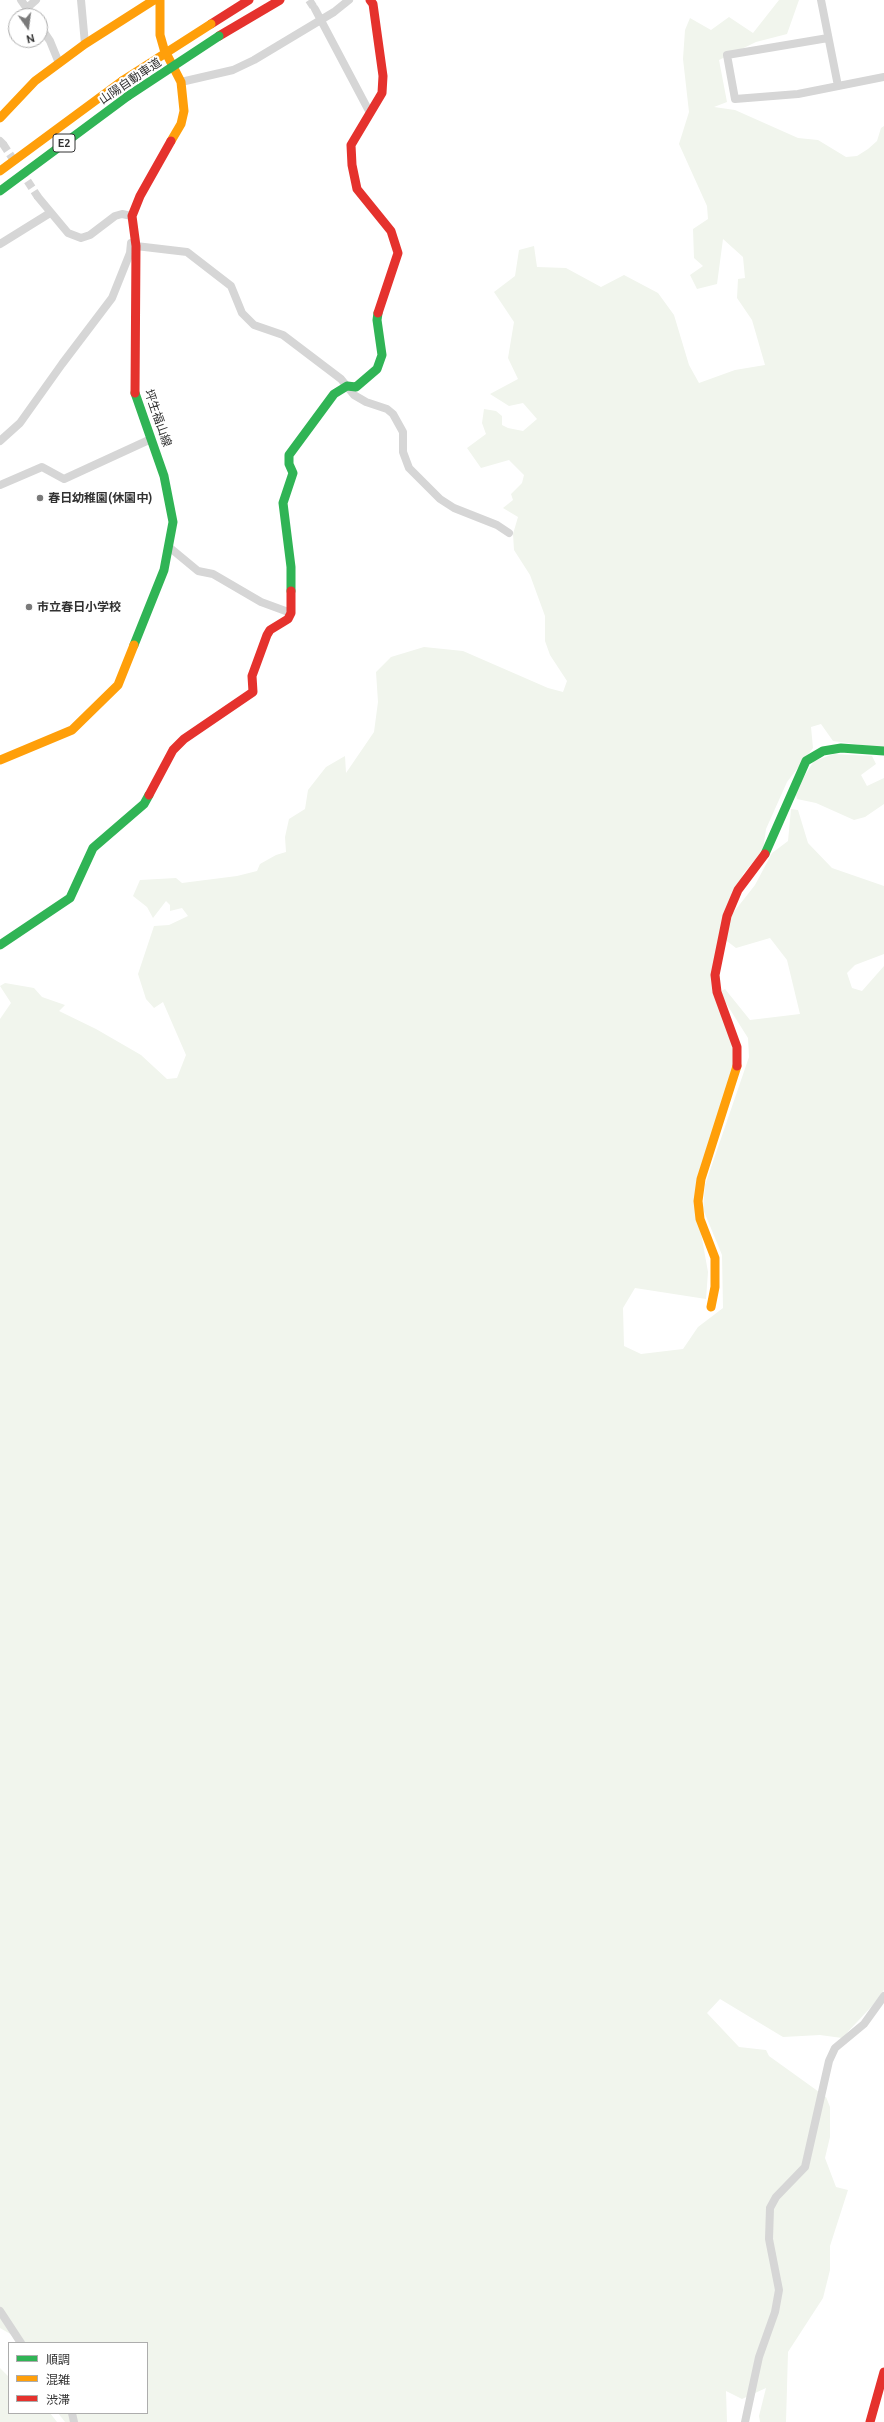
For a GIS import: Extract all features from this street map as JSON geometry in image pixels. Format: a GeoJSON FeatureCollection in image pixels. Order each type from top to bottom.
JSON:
{"type":"FeatureCollection","features":[{"type":"Feature","properties":{"kind":"main road"},"geometry":{"type":"LineString","coordinates":[[0,118],[35,81],[86,44],[154,0]]}},
{"type":"Feature","properties":{"kind":"main road","name":"坪生福山線"},"geometry":{"type":"LineString","coordinates":[[0,760],[72,730],[118,685],[164,570],[169,547],[173,522],[164,476],[136,400],[134,382],[136,246],[132,216],[140,196],[181,124],[184,111],[181,82],[164,49],[160,35],[160,0]]}},
{"type":"Feature","properties":{"kind":"main road","name":"山陽自動車道"},"geometry":{"type":"LineString","coordinates":[[0,171],[122,81],[249,0]]}},
{"type":"Feature","properties":{"kind":"main road","name":"山陽自動車道"},"geometry":{"type":"LineString","coordinates":[[0,191],[128,96],[219,36],[280,0]]}},
{"type":"Feature","properties":{"kind":"main road"},"geometry":{"type":"LineString","coordinates":[[0,945],[70,898],[93,848],[144,804],[173,750],[184,739],[253,692],[252,676],[266,636],[270,630],[288,619],[291,613],[291,567],[284,503],[293,473],[289,464],[289,455],[334,394],[347,386],[356,387],[377,369],[381,360],[378,320],[379,308],[398,253],[392,231],[358,189],[352,165],[351,145],[382,93],[383,76],[373,4],[370,0]]}},
{"type":"Feature","properties":{"kind":"main road"},"geometry":{"type":"LineString","coordinates":[[711,1307],[715,1287],[715,1258],[700,1219],[698,1201],[701,1179],[738,1068],[737,1047],[717,992],[715,975],[727,916],[744,881],[767,851],[777,831],[794,785],[806,761],[823,750],[841,748],[884,751]]}},
{"type":"Feature","properties":{"kind":"main road"},"geometry":{"type":"LineString","coordinates":[[870,2422],[884,2372]]}},
{"type":"Feature","properties":{"kind":"street"},"geometry":{"type":"LineString","coordinates":[[21,0],[27,8],[36,0]]}},
{"type":"Feature","properties":{"kind":"street"},"geometry":{"type":"LineString","coordinates":[[81,0],[86,44]]}},
{"type":"Feature","properties":{"kind":"street"},"geometry":{"type":"LineString","coordinates":[[181,82],[233,70],[254,60],[320,20],[349,0]]}},
{"type":"Feature","properties":{"kind":"street"},"geometry":{"type":"LineString","coordinates":[[821,0],[838,86]]}},
{"type":"Feature","properties":{"kind":"street"},"geometry":{"type":"LineString","coordinates":[[315,9],[370,113]]}},
{"type":"Feature","properties":{"kind":"street"},"geometry":{"type":"LineString","coordinates":[[48,38],[59,63]]}},
{"type":"Feature","properties":{"kind":"street"},"geometry":{"type":"LineString","coordinates":[[828,38],[727,55],[735,99],[798,94],[884,78]]}},
{"type":"Feature","properties":{"kind":"street"},"geometry":{"type":"LineString","coordinates":[[38,197],[50,213],[68,232],[81,238],[90,234],[115,216],[122,214],[132,216]]}},
{"type":"Feature","properties":{"kind":"street"},"geometry":{"type":"LineString","coordinates":[[0,244],[50,213]]}},
{"type":"Feature","properties":{"kind":"street"},"geometry":{"type":"LineString","coordinates":[[0,441],[20,423],[112,298],[130,253],[132,234],[134,231]]}},
{"type":"Feature","properties":{"kind":"street"},"geometry":{"type":"LineString","coordinates":[[136,246],[187,252],[230,286],[248,320],[254,325],[283,335],[341,379],[354,395],[366,402],[387,409],[393,414],[403,432],[403,452],[409,468],[440,499],[454,508],[497,525],[509,533]]}},
{"type":"Feature","properties":{"kind":"street"},"geometry":{"type":"LineString","coordinates":[[0,485],[42,467],[64,479],[151,439]]}},
{"type":"Feature","properties":{"kind":"street"},"geometry":{"type":"LineString","coordinates":[[169,547],[198,571],[213,574],[261,602],[291,613]]}},
{"type":"Feature","properties":{"kind":"street"},"geometry":{"type":"LineString","coordinates":[[745,2422],[759,2357],[775,2312],[779,2290],[769,2239],[770,2208],[776,2197],[805,2166],[829,2061],[834,2048],[864,2024],[884,1996]]}},
{"type":"Feature","properties":{"kind":"street"},"geometry":{"type":"LineString","coordinates":[[0,2311],[20,2342]]}},
{"type":"Feature","properties":{"kind":"shaded area"},"geometry":{"type":"Polygon","coordinates":[[[779,0],[799,0],[787,34],[756,42],[719,60],[727,102],[714,107],[735,110],[798,138],[818,140],[846,157],[857,156],[868,149],[877,141],[881,128],[884,126],[884,748],[833,741],[821,724],[811,727],[813,748],[787,782],[766,829],[763,850],[743,874],[711,975],[733,1048],[733,1067],[697,1178],[701,1233],[708,1272],[706,1299],[635,1288],[623,1308],[624,1346],[641,1354],[683,1349],[698,1327],[723,1308],[722,1255],[703,1209],[705,1185],[749,1057],[748,1038],[719,992],[725,989],[750,1020],[800,1014],[787,960],[770,938],[736,948],[723,938],[733,913],[755,885],[772,853],[788,841],[791,809],[798,810],[808,843],[832,868],[884,886],[884,954],[855,965],[847,973],[852,988],[862,991],[884,966],[884,1990],[872,2006],[842,2038],[820,2035],[783,2037],[720,1999],[707,2013],[739,2047],[766,2050],[769,2056],[826,2097],[830,2107],[830,2137],[825,2158],[836,2187],[848,2190],[830,2246],[830,2270],[823,2298],[788,2352],[786,2422],[760,2422],[759,2416],[766,2388],[742,2399],[726,2391],[727,2422],[65,2422],[59,2414],[148,2414],[148,2342],[20,2342],[19,2339],[0,2328],[0,1019],[11,1003],[0,986],[5,983],[34,988],[42,997],[65,1005],[59,1011],[96,1029],[141,1055],[167,1079],[177,1078],[186,1055],[163,1002],[154,1008],[146,999],[138,974],[154,926],[169,925],[188,916],[182,908],[170,911],[170,905],[166,901],[153,918],[147,907],[133,896],[140,880],[176,878],[182,883],[237,876],[257,871],[260,864],[276,855],[286,852],[285,837],[289,819],[305,809],[308,790],[326,767],[345,756],[346,773],[374,732],[378,702],[376,672],[391,657],[424,647],[463,651],[548,688],[563,692],[567,681],[550,655],[545,641],[545,616],[530,575],[514,550],[513,534],[518,517],[503,508],[513,500],[511,494],[522,483],[524,475],[509,460],[481,468],[467,448],[486,434],[482,423],[484,409],[496,411],[502,416],[502,425],[508,428],[523,431],[537,419],[523,403],[509,406],[490,394],[518,379],[508,358],[514,322],[494,292],[515,276],[519,250],[534,246],[537,267],[566,268],[601,287],[624,275],[658,293],[674,315],[689,365],[699,383],[735,370],[765,365],[752,320],[737,298],[738,279],[745,278],[743,257],[723,239],[717,284],[697,289],[690,275],[703,266],[694,258],[693,229],[708,219],[707,206],[679,144],[689,112],[683,59],[685,30],[690,18],[711,30],[729,17],[753,33],[779,0]]]}},
{"type":"Feature","properties":{"kind":"shaded area"},"geometry":{"type":"Polygon","coordinates":[[[834,754],[872,756],[876,764],[861,775],[867,786],[884,778],[884,804],[865,817],[854,820],[816,803],[797,799],[795,791],[814,761],[834,754]]]}},
{"type":"Feature","properties":{"kind":"shaded area"},"geometry":{"type":"Polygon","coordinates":[[[0,2368],[8,2376],[8,2414],[51,2414],[57,2422],[0,2422],[0,2368]]]}},
{"type":"Feature","properties":{"kind":"tunnel"},"geometry":{"type":"LineString","coordinates":[[309,0],[315,9]]}},
{"type":"Feature","properties":{"kind":"tunnel"},"geometry":{"type":"LineString","coordinates":[[3,144],[15,162]]}},
{"type":"Feature","properties":{"kind":"tunnel"},"geometry":{"type":"LineString","coordinates":[[21,171],[38,197]]}},
{"type":"Feature","properties":{"kind":"traffic: fast"},"geometry":{"type":"LineString","coordinates":[[128,96],[219,36]]}},
{"type":"Feature","properties":{"kind":"traffic: fast"},"geometry":{"type":"LineString","coordinates":[[0,191],[128,96]]}},
{"type":"Feature","properties":{"kind":"traffic: fast"},"geometry":{"type":"LineString","coordinates":[[291,591],[291,567],[283,503],[293,473],[289,464],[289,455],[334,394],[347,386],[356,387],[377,369],[382,355],[377,320],[378,313]]}},
{"type":"Feature","properties":{"kind":"traffic: fast"},"geometry":{"type":"LineString","coordinates":[[134,645],[164,570],[173,522],[164,476],[135,393]]}},
{"type":"Feature","properties":{"kind":"traffic: fast"},"geometry":{"type":"LineString","coordinates":[[765,854],[806,761],[823,751],[841,748],[884,751]]}},
{"type":"Feature","properties":{"kind":"traffic: fast"},"geometry":{"type":"LineString","coordinates":[[0,945],[70,898],[93,848],[144,804],[149,795]]}},
{"type":"Feature","properties":{"kind":"traffic: slow"},"geometry":{"type":"LineString","coordinates":[[0,118],[35,81],[85,44],[154,0]]}},
{"type":"Feature","properties":{"kind":"traffic: slow"},"geometry":{"type":"LineString","coordinates":[[160,0],[160,35],[164,49],[181,82],[184,111],[181,124],[171,141]]}},
{"type":"Feature","properties":{"kind":"traffic: slow"},"geometry":{"type":"LineString","coordinates":[[122,81],[211,24]]}},
{"type":"Feature","properties":{"kind":"traffic: slow"},"geometry":{"type":"LineString","coordinates":[[0,171],[122,81]]}},
{"type":"Feature","properties":{"kind":"traffic: slow"},"geometry":{"type":"LineString","coordinates":[[0,760],[72,730],[118,685],[134,645]]}},
{"type":"Feature","properties":{"kind":"traffic: slow"},"geometry":{"type":"LineString","coordinates":[[711,1307],[715,1287],[715,1258],[700,1219],[698,1201],[701,1179],[737,1066]]}},
{"type":"Feature","properties":{"kind":"traffic: jam"},"geometry":{"type":"LineString","coordinates":[[211,24],[249,0]]}},
{"type":"Feature","properties":{"kind":"traffic: jam"},"geometry":{"type":"LineString","coordinates":[[219,36],[280,0]]}},
{"type":"Feature","properties":{"kind":"traffic: jam"},"geometry":{"type":"LineString","coordinates":[[370,0],[373,4],[383,76],[382,93],[351,145],[352,165],[357,189],[391,231],[398,253],[378,313]]}},
{"type":"Feature","properties":{"kind":"traffic: jam"},"geometry":{"type":"LineString","coordinates":[[135,393],[136,246],[132,216],[140,196],[171,141]]}},
{"type":"Feature","properties":{"kind":"traffic: jam"},"geometry":{"type":"LineString","coordinates":[[149,795],[173,750],[184,739],[253,692],[252,676],[267,635],[270,630],[288,619],[291,613],[291,591]]}},
{"type":"Feature","properties":{"kind":"traffic: jam"},"geometry":{"type":"LineString","coordinates":[[737,1066],[737,1047],[717,992],[715,975],[727,916],[738,890],[765,854]]}},
{"type":"Feature","properties":{"kind":"traffic: jam"},"geometry":{"type":"LineString","coordinates":[[870,2422],[884,2372]]}},
{"type":"Feature","properties":{"kind":"place","name":"春日幼稚園(休園中)"},"geometry":{"type":"Point","coordinates":[40,498]}},
{"type":"Feature","properties":{"kind":"place","name":"市立春日小学校"},"geometry":{"type":"Point","coordinates":[29,607]}}]}
